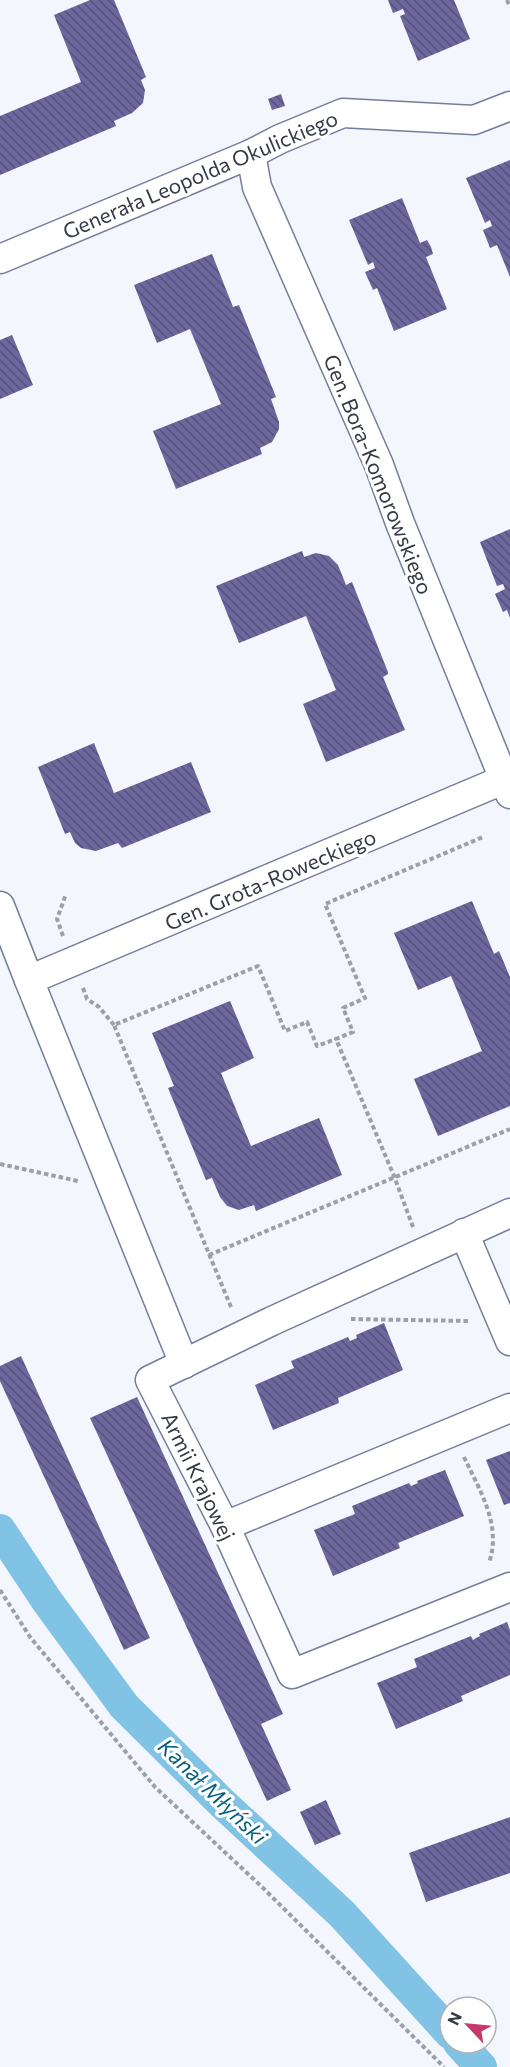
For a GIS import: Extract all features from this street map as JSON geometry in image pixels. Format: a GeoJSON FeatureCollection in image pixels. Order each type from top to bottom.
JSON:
{"type":"FeatureCollection","features":[{"type":"Feature","properties":{"kind":"street","name":"Generała Leopolda Okulickiego"},"geometry":{"type":"LineString","coordinates":[[0,259],[343,113],[474,120],[510,106]]}},
{"type":"Feature","properties":{"kind":"street","name":"Gen. Bora-Komorowskiego"},"geometry":{"type":"LineString","coordinates":[[251,154],[257,187],[379,465],[400,523],[508,784]]}},
{"type":"Feature","properties":{"kind":"street","name":"Gen. Grota-Roweckiego"},"geometry":{"type":"LineString","coordinates":[[29,980],[508,784]]}},
{"type":"Feature","properties":{"kind":"street"},"geometry":{"type":"LineString","coordinates":[[0,906],[183,1364]]}},
{"type":"Feature","properties":{"kind":"street","name":"Armii Krajowej"},"geometry":{"type":"LineString","coordinates":[[510,1213],[150,1380],[225,1526],[292,1674],[510,1587]]}},
{"type":"Feature","properties":{"kind":"street"},"geometry":{"type":"LineString","coordinates":[[464,1233],[509,1340]]}},
{"type":"Feature","properties":{"kind":"street"},"geometry":{"type":"LineString","coordinates":[[225,1526],[510,1408]]}},
{"type":"Feature","properties":{"kind":"path"},"geometry":{"type":"LineString","coordinates":[[507,0],[510,7]]}},
{"type":"Feature","properties":{"kind":"path"},"geometry":{"type":"LineString","coordinates":[[114,1025],[258,966],[285,1031],[307,1022],[317,1046],[353,1032],[343,1008],[365,998],[325,904],[483,837]]}},
{"type":"Feature","properties":{"kind":"path"},"geometry":{"type":"LineString","coordinates":[[62,932],[57,919],[66,894]]}},
{"type":"Feature","properties":{"kind":"path"},"geometry":{"type":"LineString","coordinates":[[87,999],[99,1007],[114,1025],[243,1336]]}},
{"type":"Feature","properties":{"kind":"path"},"geometry":{"type":"LineString","coordinates":[[336,1038],[394,1176],[422,1253]]}},
{"type":"Feature","properties":{"kind":"path"},"geometry":{"type":"LineString","coordinates":[[209,1255],[510,1129]]}},
{"type":"Feature","properties":{"kind":"path"},"geometry":{"type":"LineString","coordinates":[[0,1164],[113,1189]]}},
{"type":"Feature","properties":{"kind":"path"},"geometry":{"type":"LineString","coordinates":[[346,1319],[467,1320],[509,1340]]}},
{"type":"Feature","properties":{"kind":"path"},"geometry":{"type":"LineString","coordinates":[[462,1452],[490,1511],[493,1530],[494,1547],[477,1600]]}},
{"type":"Feature","properties":{"kind":"path"},"geometry":{"type":"LineString","coordinates":[[0,1590],[30,1638],[155,1787],[261,1886],[444,2067]]}},
{"type":"Feature","properties":{"kind":"building"},"geometry":{"type":"Polygon","coordinates":[[[90,0],[114,0],[146,77],[141,80],[145,90],[143,103],[132,113],[114,121],[116,126],[0,175],[0,116],[81,82],[54,15],[90,0]]]}},
{"type":"Feature","properties":{"kind":"building"},"geometry":{"type":"Polygon","coordinates":[[[388,0],[454,0],[470,39],[418,61],[400,16],[405,14],[403,9],[393,13],[388,0]]]}},
{"type":"Feature","properties":{"kind":"building"},"geometry":{"type":"Polygon","coordinates":[[[281,94],[285,106],[272,110],[268,99],[281,94]]]}},
{"type":"Feature","properties":{"kind":"building"},"geometry":{"type":"Polygon","coordinates":[[[510,160],[510,277],[497,245],[490,248],[483,230],[492,226],[490,220],[485,223],[466,178],[510,160]]]}},
{"type":"Feature","properties":{"kind":"building"},"geometry":{"type":"Polygon","coordinates":[[[402,198],[420,243],[427,240],[431,247],[433,254],[426,257],[447,309],[394,331],[377,288],[373,290],[365,272],[375,268],[373,262],[368,265],[349,220],[402,198]]]}},
{"type":"Feature","properties":{"kind":"building"},"geometry":{"type":"Polygon","coordinates":[[[212,254],[233,307],[239,305],[276,397],[271,399],[279,422],[279,429],[272,442],[260,448],[262,454],[176,489],[153,431],[221,404],[190,329],[157,343],[134,285],[212,254]]]}},
{"type":"Feature","properties":{"kind":"building"},"geometry":{"type":"Polygon","coordinates":[[[12,335],[33,385],[0,399],[0,340],[12,335]]]}},
{"type":"Feature","properties":{"kind":"building"},"geometry":{"type":"Polygon","coordinates":[[[510,529],[510,618],[507,610],[503,612],[495,594],[505,589],[503,584],[497,586],[480,542],[510,529]]]}},
{"type":"Feature","properties":{"kind":"building"},"geometry":{"type":"Polygon","coordinates":[[[302,551],[304,557],[316,553],[329,556],[338,565],[346,585],[352,582],[388,672],[383,677],[405,730],[326,762],[303,704],[336,690],[306,616],[239,643],[216,586],[302,551]]]}},
{"type":"Feature","properties":{"kind":"building"},"geometry":{"type":"Polygon","coordinates":[[[94,743],[114,793],[191,762],[211,812],[122,848],[118,843],[96,851],[81,848],[75,843],[70,832],[65,834],[38,767],[94,743]]]}},
{"type":"Feature","properties":{"kind":"building"},"geometry":{"type":"Polygon","coordinates":[[[472,901],[494,954],[499,951],[510,977],[510,1106],[438,1136],[414,1079],[482,1051],[451,976],[418,990],[394,933],[472,901]]]}},
{"type":"Feature","properties":{"kind":"building"},"geometry":{"type":"Polygon","coordinates":[[[230,1001],[254,1058],[221,1073],[251,1146],[319,1118],[342,1175],[256,1211],[254,1205],[239,1210],[227,1206],[220,1197],[212,1178],[206,1180],[168,1088],[174,1086],[152,1033],[230,1001]]]}},
{"type":"Feature","properties":{"kind":"building"},"geometry":{"type":"Polygon","coordinates":[[[384,1323],[403,1370],[338,1398],[339,1403],[273,1430],[255,1385],[294,1368],[291,1361],[348,1337],[350,1341],[357,1338],[356,1335],[384,1323]]]}},
{"type":"Feature","properties":{"kind":"building"},"geometry":{"type":"Polygon","coordinates":[[[21,1356],[150,1638],[124,1650],[0,1381],[0,1366],[21,1356]]]}},
{"type":"Feature","properties":{"kind":"building"},"geometry":{"type":"Polygon","coordinates":[[[137,1397],[283,1714],[261,1724],[291,1790],[267,1801],[90,1418],[137,1397]]]}},
{"type":"Feature","properties":{"kind":"building"},"geometry":{"type":"Polygon","coordinates":[[[510,1451],[510,1503],[504,1505],[486,1460],[510,1451]]]}},
{"type":"Feature","properties":{"kind":"building"},"geometry":{"type":"Polygon","coordinates":[[[445,1470],[464,1516],[398,1543],[400,1548],[333,1576],[314,1530],[355,1514],[352,1506],[409,1483],[411,1486],[418,1483],[417,1481],[445,1470]]]}},
{"type":"Feature","properties":{"kind":"building"},"geometry":{"type":"Polygon","coordinates":[[[507,1622],[510,1630],[510,1675],[461,1696],[463,1701],[396,1729],[377,1683],[417,1667],[414,1659],[471,1636],[473,1640],[480,1636],[479,1634],[507,1622]]]}},
{"type":"Feature","properties":{"kind":"building"},"geometry":{"type":"Polygon","coordinates":[[[326,1800],[341,1834],[315,1845],[300,1812],[326,1800]]]}},
{"type":"Feature","properties":{"kind":"building"},"geometry":{"type":"Polygon","coordinates":[[[510,1817],[510,1873],[426,1902],[409,1853],[510,1817]]]}},
{"type":"Feature","properties":{"kind":"waterway","name":"Kanał Młyński"},"geometry":{"type":"LineString","coordinates":[[0,1530],[47,1601],[124,1706],[222,1803],[342,1914],[438,2020]]}},
{"type":"Feature","properties":{"kind":"waterway","name":"Kanał Młyński"},"geometry":{"type":"LineString","coordinates":[[470,2055],[481,2067]]}}]}
